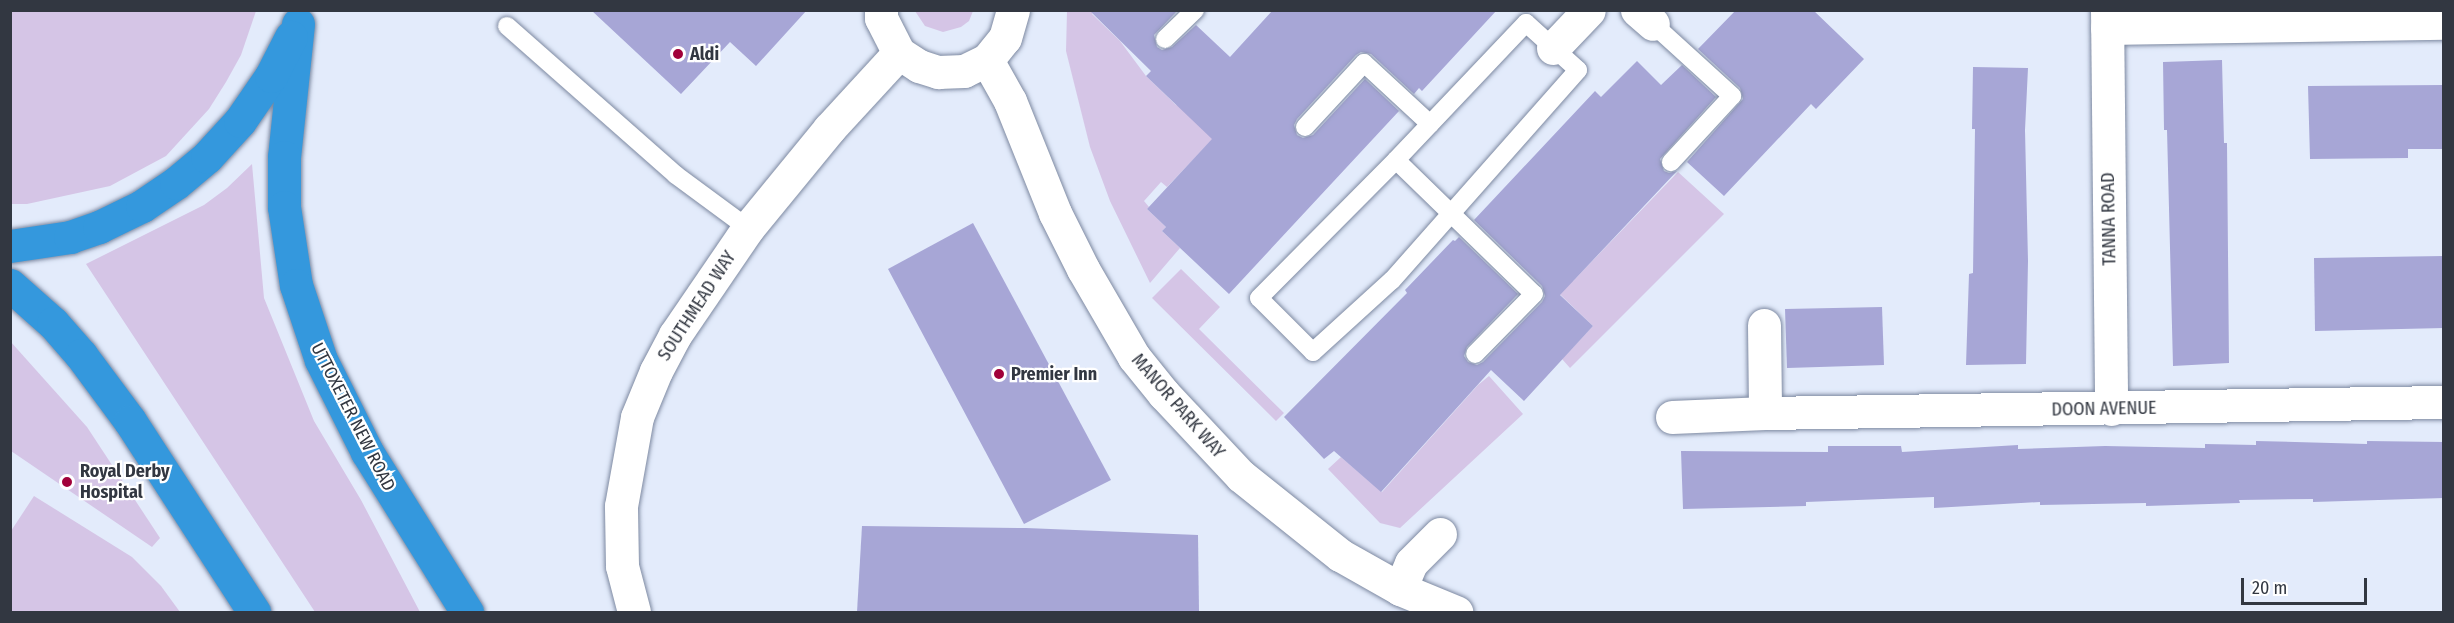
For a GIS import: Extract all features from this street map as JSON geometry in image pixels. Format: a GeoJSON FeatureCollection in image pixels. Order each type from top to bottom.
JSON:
{"type":"FeatureCollection","features":[{"type":"Feature","properties":{"kind":"highway"},"geometry":{"type":"LineString","coordinates":[[11,246],[70,237],[99,227],[142,206],[176,183],[207,157],[240,121],[271,76],[300,17]]}},
{"type":"Feature","properties":{"kind":"highway","name":"UTTOXETER NEW ROAD"},"geometry":{"type":"LineString","coordinates":[[300,17],[284,157],[284,207],[296,285],[321,360],[367,452],[467,612]]}},
{"type":"Feature","properties":{"kind":"highway"},"geometry":{"type":"LineString","coordinates":[[10,285],[60,331],[123,412],[254,612]]}},
{"type":"Feature","properties":{"kind":"street"},"geometry":{"type":"LineString","coordinates":[[881,10],[881,18],[899,53],[920,66],[938,72],[964,70],[987,60],[1005,38],[1013,10]]}},
{"type":"Feature","properties":{"kind":"street"},"geometry":{"type":"LineString","coordinates":[[1553,48],[1589,10]]}},
{"type":"Feature","properties":{"kind":"street"},"geometry":{"type":"LineString","coordinates":[[2107,19],[2444,23]]}},
{"type":"Feature","properties":{"kind":"street","name":"TANNA ROAD"},"geometry":{"type":"LineString","coordinates":[[2107,19],[2111,409]]}},
{"type":"Feature","properties":{"kind":"street","name":"SOUTHMEAD WAY"},"geometry":{"type":"LineString","coordinates":[[634,612],[622,566],[621,506],[638,417],[656,371],[675,335],[748,228],[829,129],[899,53]]}},
{"type":"Feature","properties":{"kind":"street","name":"MANOR PARK WAY"},"geometry":{"type":"LineString","coordinates":[[987,60],[1010,101],[1055,213],[1078,260],[1134,357],[1199,434],[1241,476],[1340,555],[1400,589],[1456,612]]}},
{"type":"Feature","properties":{"kind":"street"},"geometry":{"type":"LineString","coordinates":[[1764,325],[1765,413]]}},
{"type":"Feature","properties":{"kind":"street","name":"DOON AVENUE"},"geometry":{"type":"LineString","coordinates":[[1672,417],[1765,413],[2444,402]]}},
{"type":"Feature","properties":{"kind":"street"},"geometry":{"type":"LineString","coordinates":[[1400,589],[1412,563],[1440,534]]}},
{"type":"Feature","properties":{"kind":"lane"},"geometry":{"type":"LineString","coordinates":[[1165,39],[1195,10]]}},
{"type":"Feature","properties":{"kind":"lane"},"geometry":{"type":"LineString","coordinates":[[1645,17],[1732,96],[1671,162]]}},
{"type":"Feature","properties":{"kind":"lane"},"geometry":{"type":"LineString","coordinates":[[1526,23],[1578,70],[1392,280],[1313,352],[1259,298],[1430,124],[1526,23]]}},
{"type":"Feature","properties":{"kind":"lane"},"geometry":{"type":"LineString","coordinates":[[507,26],[676,175],[748,228]]}},
{"type":"Feature","properties":{"kind":"lane"},"geometry":{"type":"LineString","coordinates":[[1305,127],[1364,63],[1430,124]]}},
{"type":"Feature","properties":{"kind":"lane"},"geometry":{"type":"LineString","coordinates":[[1396,160],[1534,294],[1475,354]]}},
{"type":"Feature","properties":{"kind":"shaded area"},"geometry":{"type":"Polygon","coordinates":[[[10,11],[256,11],[241,55],[226,82],[209,109],[166,156],[110,186],[27,204],[11,204],[10,11]]]}},
{"type":"Feature","properties":{"kind":"shaded area"},"geometry":{"type":"Polygon","coordinates":[[[915,11],[973,11],[969,21],[961,27],[943,32],[925,26],[915,11]]]}},
{"type":"Feature","properties":{"kind":"shaded area"},"geometry":{"type":"Polygon","coordinates":[[[1067,11],[1094,11],[1092,14],[1120,41],[1146,76],[1176,105],[1228,123],[1167,187],[1161,182],[1144,201],[1149,207],[1147,209],[1166,227],[1162,231],[1180,248],[1150,283],[1110,201],[1090,147],[1066,51],[1067,11]]]}},
{"type":"Feature","properties":{"kind":"shaded area"},"geometry":{"type":"Polygon","coordinates":[[[252,164],[264,298],[314,421],[361,500],[420,612],[315,612],[86,264],[204,205],[227,188],[252,164]]]}},
{"type":"Feature","properties":{"kind":"shaded area"},"geometry":{"type":"Polygon","coordinates":[[[1678,172],[1724,214],[1570,368],[1562,359],[1593,326],[1543,278],[1573,281],[1678,172]]]}},
{"type":"Feature","properties":{"kind":"shaded area"},"geometry":{"type":"Polygon","coordinates":[[[1181,269],[1220,307],[1199,329],[1284,413],[1276,421],[1152,298],[1181,269]]]}},
{"type":"Feature","properties":{"kind":"shaded area"},"geometry":{"type":"Polygon","coordinates":[[[10,341],[87,427],[160,538],[152,547],[11,451],[10,341]]]}},
{"type":"Feature","properties":{"kind":"shaded area"},"geometry":{"type":"Polygon","coordinates":[[[1489,376],[1523,414],[1400,528],[1380,523],[1328,469],[1341,457],[1382,492],[1478,385],[1489,376]]]}},
{"type":"Feature","properties":{"kind":"shaded area"},"geometry":{"type":"Polygon","coordinates":[[[34,496],[132,557],[161,586],[180,612],[11,612],[11,531],[34,496]]]}},
{"type":"Feature","properties":{"kind":"building","name":"Aldi"},"geometry":{"type":"Polygon","coordinates":[[[591,10],[807,10],[756,66],[730,42],[681,94],[591,10]]]}},
{"type":"Feature","properties":{"kind":"building"},"geometry":{"type":"Polygon","coordinates":[[[1089,10],[1178,10],[1154,35],[1157,47],[1162,50],[1172,47],[1196,25],[1230,57],[1273,10],[1497,10],[1422,91],[1419,88],[1414,94],[1371,54],[1361,52],[1356,55],[1297,119],[1294,125],[1297,135],[1303,138],[1313,135],[1365,79],[1399,111],[1229,294],[1162,231],[1166,227],[1147,209],[1212,139],[1146,76],[1151,71],[1089,10]]]}},
{"type":"Feature","properties":{"kind":"building"},"geometry":{"type":"Polygon","coordinates":[[[1736,10],[1813,10],[1864,59],[1816,109],[1811,104],[1724,196],[1687,162],[1743,99],[1740,88],[1698,49],[1736,10]]]}},
{"type":"Feature","properties":{"kind":"building"},"geometry":{"type":"Polygon","coordinates":[[[2222,60],[2224,143],[2227,143],[2229,363],[2173,366],[2163,62],[2222,60]]]}},
{"type":"Feature","properties":{"kind":"building"},"geometry":{"type":"Polygon","coordinates":[[[1637,61],[1661,85],[1682,65],[1716,97],[1660,159],[1664,171],[1669,173],[1677,171],[1560,295],[1593,326],[1524,401],[1491,370],[1381,492],[1334,451],[1324,459],[1284,417],[1407,293],[1405,290],[1453,240],[1459,237],[1518,294],[1467,347],[1464,356],[1468,362],[1477,365],[1483,362],[1542,302],[1545,296],[1542,286],[1474,220],[1595,91],[1601,97],[1637,61]]]}},
{"type":"Feature","properties":{"kind":"building"},"geometry":{"type":"Polygon","coordinates":[[[1973,67],[2028,68],[2025,130],[2028,261],[2026,364],[1966,365],[1969,274],[1973,273],[1975,129],[1972,129],[1973,67]]]}},
{"type":"Feature","properties":{"kind":"building"},"geometry":{"type":"Polygon","coordinates":[[[2444,85],[2444,149],[2408,149],[2408,158],[2310,159],[2308,86],[2444,85]]]}},
{"type":"Feature","properties":{"kind":"building"},"geometry":{"type":"Polygon","coordinates":[[[973,223],[1111,480],[1024,524],[888,269],[973,223]]]}},
{"type":"Feature","properties":{"kind":"building"},"geometry":{"type":"Polygon","coordinates":[[[2444,256],[2444,328],[2315,331],[2314,258],[2444,256]]]}},
{"type":"Feature","properties":{"kind":"building"},"geometry":{"type":"Polygon","coordinates":[[[1882,307],[1884,365],[1787,368],[1785,309],[1882,307]]]}},
{"type":"Feature","properties":{"kind":"building"},"geometry":{"type":"Polygon","coordinates":[[[2256,441],[2367,444],[2367,441],[2444,442],[2444,498],[2313,502],[2313,499],[2239,500],[2240,503],[2146,506],[2146,503],[2040,505],[2040,502],[1934,508],[1934,497],[1806,502],[1806,506],[1683,509],[1681,451],[1828,452],[1828,446],[1901,446],[1902,452],[2018,445],[2018,449],[2105,446],[2205,448],[2205,444],[2256,445],[2256,441]]]}},
{"type":"Feature","properties":{"kind":"building"},"geometry":{"type":"Polygon","coordinates":[[[862,526],[1026,528],[1198,535],[1199,612],[857,612],[862,526]]]}},
{"type":"Feature","properties":{"kind":"place","name":"Aldi"},"geometry":{"type":"Point","coordinates":[678,54]}},
{"type":"Feature","properties":{"kind":"place","name":"Premier Inn"},"geometry":{"type":"Point","coordinates":[999,374]}},
{"type":"Feature","properties":{"kind":"place","name":"Royal Derby Hospital"},"geometry":{"type":"Point","coordinates":[67,482]}}]}
